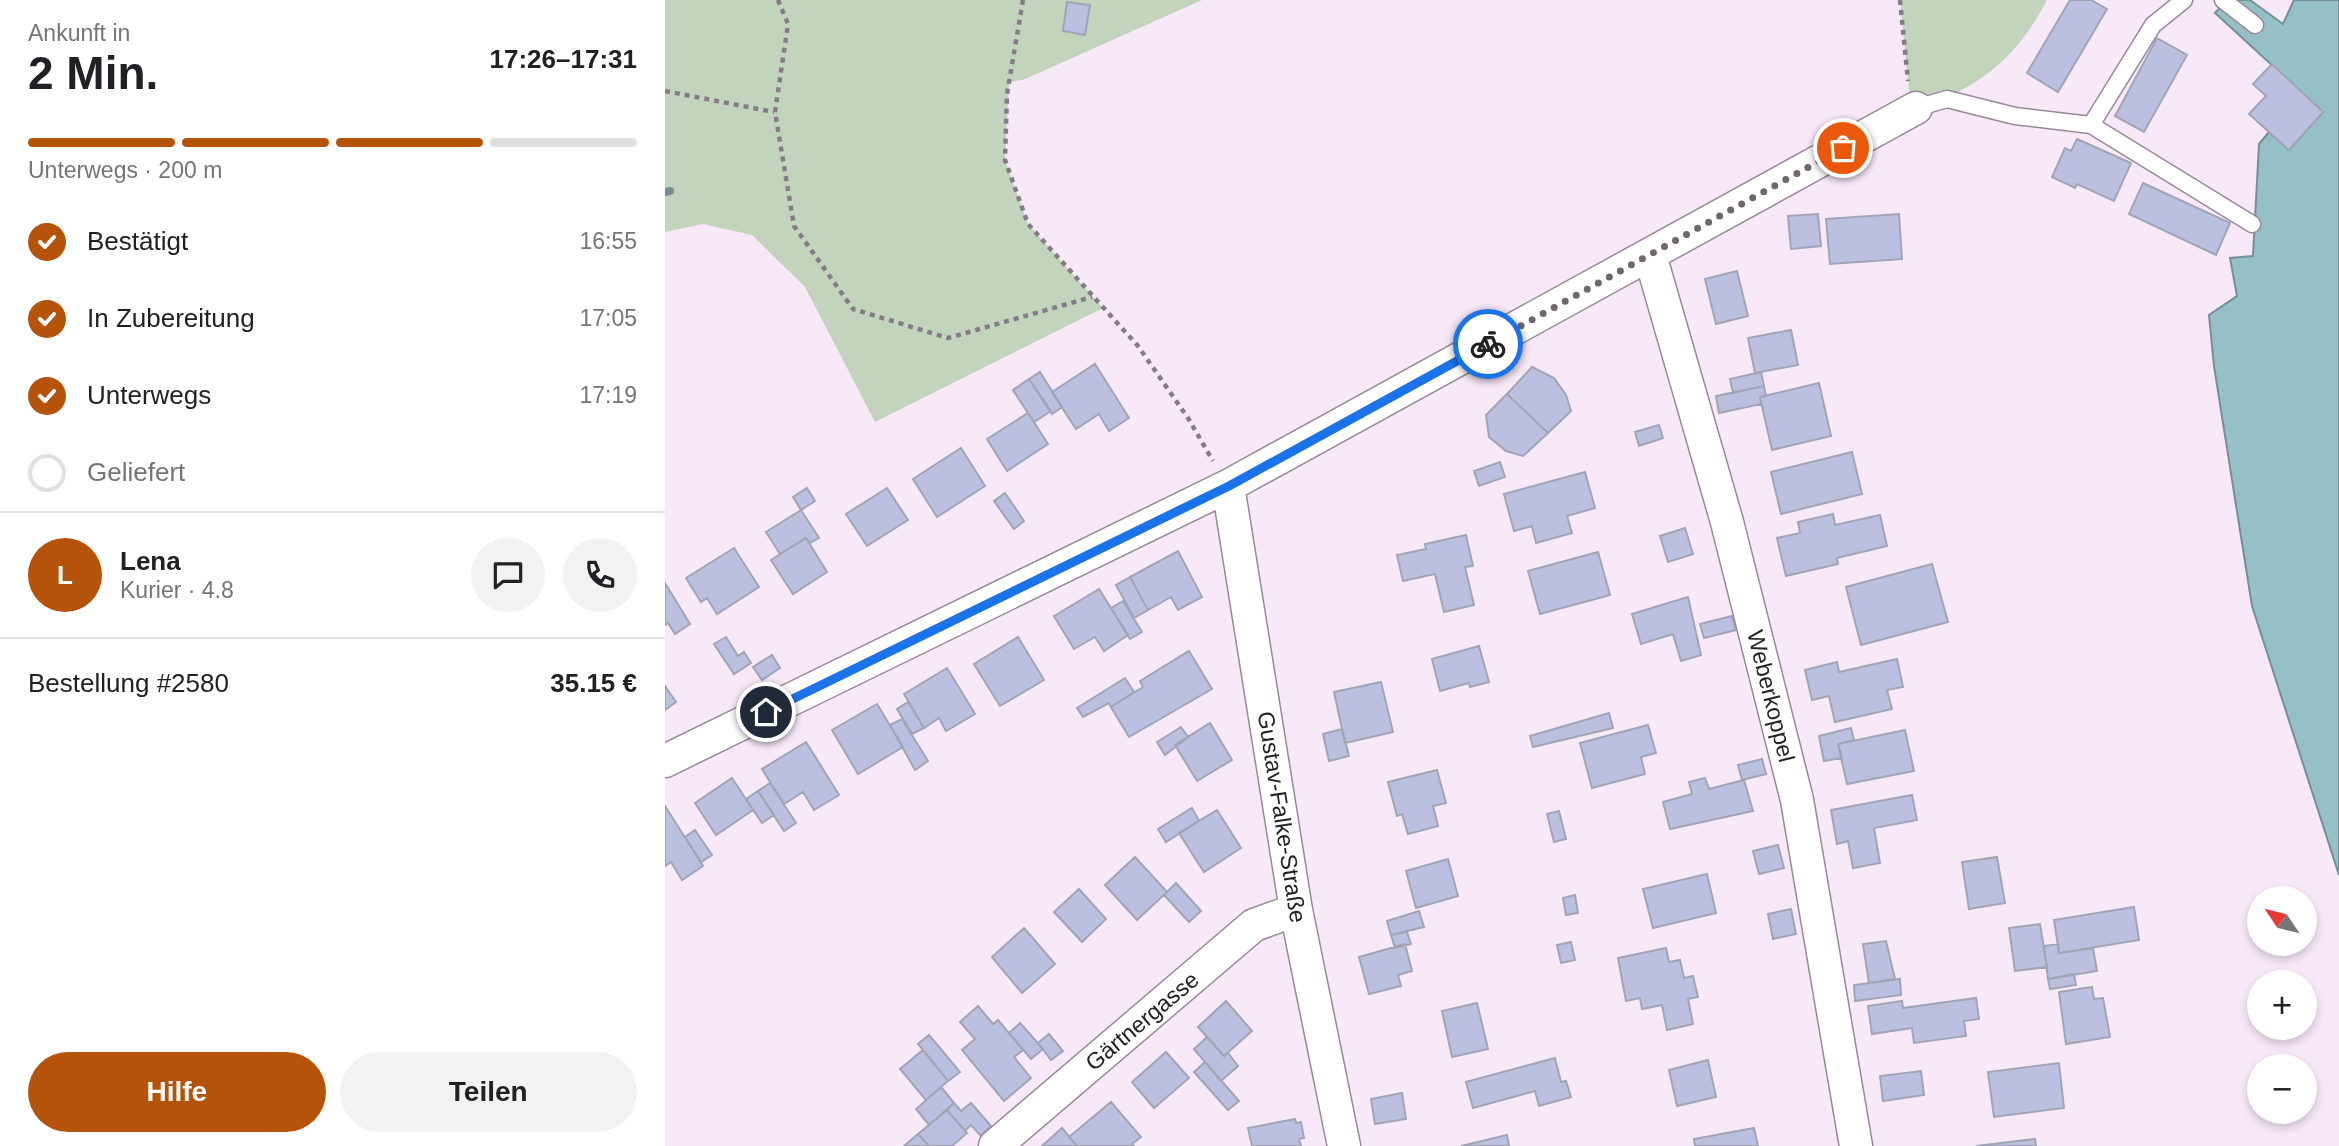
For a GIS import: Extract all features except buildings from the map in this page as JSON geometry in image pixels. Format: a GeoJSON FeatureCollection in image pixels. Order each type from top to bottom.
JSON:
{"type":"FeatureCollection","features":[{"type":"Feature","properties":{"kind":"street"},"geometry":{"type":"LineString","coordinates":[[665,761],[1229,486],[1916,108]]}},
{"type":"Feature","properties":{"kind":"street","name":"Weberkoppel"},"geometry":{"type":"LineString","coordinates":[[1650,255],[1727,522],[1797,800],[1856,1146]]}},
{"type":"Feature","properties":{"kind":"street","name":"Gustav-Falke-Straße"},"geometry":{"type":"LineString","coordinates":[[1229,486],[1296,910],[1344,1146]]}},
{"type":"Feature","properties":{"kind":"street","name":"Gärtnergasse"},"geometry":{"type":"LineString","coordinates":[[995,1146],[1254,925],[1296,910]]}},
{"type":"Feature","properties":{"kind":"lane"},"geometry":{"type":"LineString","coordinates":[[2091,125],[2153,25],[2184,0]]}},
{"type":"Feature","properties":{"kind":"lane"},"geometry":{"type":"LineString","coordinates":[[2223,0],[2255,25]]}},
{"type":"Feature","properties":{"kind":"lane"},"geometry":{"type":"LineString","coordinates":[[1916,108],[1947,99],[2015,116],[2091,125],[2252,224]]}},
{"type":"Feature","properties":{"kind":"path"},"geometry":{"type":"LineString","coordinates":[[778,0],[788,24],[775,113],[795,226],[853,309],[948,338],[1092,297]]}},
{"type":"Feature","properties":{"kind":"path"},"geometry":{"type":"LineString","coordinates":[[1023,0],[1007,94],[1005,160],[1028,224],[1138,346],[1188,418],[1229,486]]}},
{"type":"Feature","properties":{"kind":"path"},"geometry":{"type":"LineString","coordinates":[[1900,0],[1909,90],[1916,108]]}},
{"type":"Feature","properties":{"kind":"path"},"geometry":{"type":"LineString","coordinates":[[665,91],[775,113]]}},
{"type":"Feature","properties":{"kind":"green space"},"geometry":{"type":"Polygon","coordinates":[[[665,0],[1202,0],[1023,80],[1009,82],[1005,160],[1028,224],[1103,308],[875,422],[805,287],[752,235],[703,224],[665,232],[665,0]]]}},
{"type":"Feature","properties":{"kind":"green space"},"geometry":{"type":"Polygon","coordinates":[[[1900,0],[2047,0],[2023,39],[1994,69],[1958,92],[1916,108],[1909,90],[1900,0]]]}},
{"type":"Feature","properties":{"kind":"water"},"geometry":{"type":"Polygon","coordinates":[[[2227,0],[2250,0],[2283,24],[2294,0],[2339,0],[2339,875],[2252,606],[2214,366],[2209,315],[2237,296],[2230,258],[2253,256],[2259,144],[2269,132],[2289,150],[2323,112],[2215,13],[2227,0]]]}},
{"type":"Feature","properties":{"kind":"waterway"},"geometry":{"type":"LineString","coordinates":[[665,192],[670,191]]}},
{"type":"Feature","properties":{"kind":"way so far"},"geometry":{"type":"LineString","coordinates":[[1488,344],[1843,148]]}},
{"type":"Feature","properties":{"kind":"route"},"geometry":{"type":"LineString","coordinates":[[766,712],[1229,486],[1488,344]]}}]}
